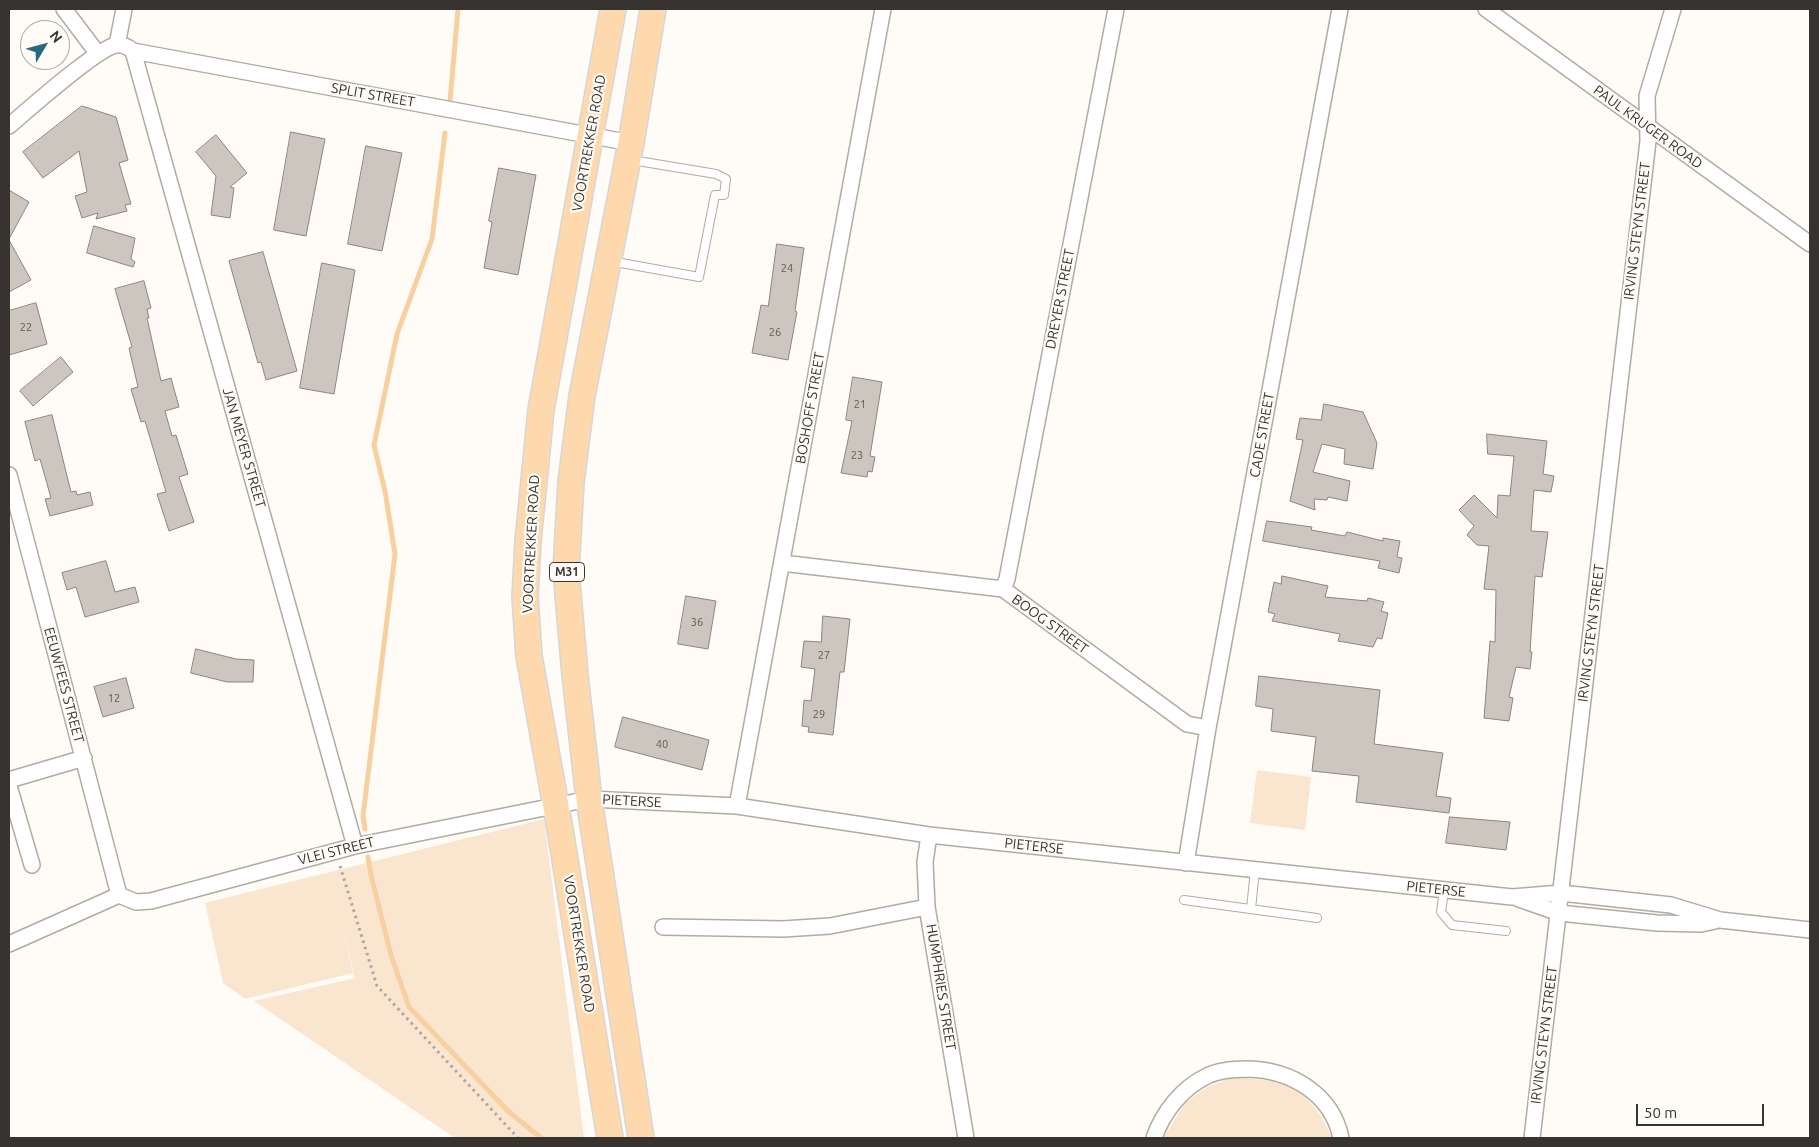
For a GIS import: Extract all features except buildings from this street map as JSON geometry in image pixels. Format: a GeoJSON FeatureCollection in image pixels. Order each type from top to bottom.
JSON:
{"type":"FeatureCollection","features":[{"type":"Feature","properties":{"kind":"main road","name":"VOORTREKKER ROAD"},"geometry":{"type":"LineString","coordinates":[[610,1138],[556,804],[529,656],[525,597],[541,410],[613,9]]}},
{"type":"Feature","properties":{"kind":"main road","name":"M31"},"geometry":{"type":"LineString","coordinates":[[640,1138],[589,799],[566,571],[571,482],[582,396],[629,151],[653,9]]}},
{"type":"Feature","properties":{"kind":"street"},"geometry":{"type":"LineString","coordinates":[[64,9],[98,54]]}},
{"type":"Feature","properties":{"kind":"street"},"geometry":{"type":"LineString","coordinates":[[9,126],[98,54],[117,45],[124,9]]}},
{"type":"Feature","properties":{"kind":"street","name":"BOSHOFF STREET"},"geometry":{"type":"LineString","coordinates":[[737,806],[883,9]]}},
{"type":"Feature","properties":{"kind":"street","name":"DREYER STREET"},"geometry":{"type":"LineString","coordinates":[[1002,589],[1007,579],[1116,9]]}},
{"type":"Feature","properties":{"kind":"street","name":"CADE STREET"},"geometry":{"type":"LineString","coordinates":[[1186,863],[1208,728],[1340,9]]}},
{"type":"Feature","properties":{"kind":"street","name":"PAUL KRUGER ROAD"},"geometry":{"type":"LineString","coordinates":[[1486,9],[1810,244]]}},
{"type":"Feature","properties":{"kind":"street","name":"IRVING STEYN STREET"},"geometry":{"type":"LineString","coordinates":[[1532,1138],[1649,128],[1647,96],[1673,9]]}},
{"type":"Feature","properties":{"kind":"street","name":"SPLIT STREET"},"geometry":{"type":"LineString","coordinates":[[117,45],[126,46],[133,51],[591,135],[629,151]]}},
{"type":"Feature","properties":{"kind":"street","name":"JAN MEYER STREET"},"geometry":{"type":"LineString","coordinates":[[133,51],[355,846]]}},
{"type":"Feature","properties":{"kind":"street","name":"EEUWFEES STREET"},"geometry":{"type":"LineString","coordinates":[[9,475],[14,515],[84,758],[119,895]]}},
{"type":"Feature","properties":{"kind":"street","name":"BOOG STREET"},"geometry":{"type":"LineString","coordinates":[[782,563],[1002,589],[1187,724],[1208,728]]}},
{"type":"Feature","properties":{"kind":"street"},"geometry":{"type":"LineString","coordinates":[[9,780],[84,758]]}},
{"type":"Feature","properties":{"kind":"street"},"geometry":{"type":"LineString","coordinates":[[9,786],[32,864]]}},
{"type":"Feature","properties":{"kind":"street","name":"PIETERSE"},"geometry":{"type":"LineString","coordinates":[[556,804],[589,799],[737,806],[928,834],[1186,863],[1512,897],[1561,893],[1670,906],[1720,920],[1810,930]]}},
{"type":"Feature","properties":{"kind":"street","name":"VLEI STREET"},"geometry":{"type":"LineString","coordinates":[[119,895],[136,902],[151,901],[355,846],[556,804]]}},
{"type":"Feature","properties":{"kind":"street","name":"HUMPHRIES STREET"},"geometry":{"type":"LineString","coordinates":[[928,834],[925,862],[927,907],[966,1138]]}},
{"type":"Feature","properties":{"kind":"street"},"geometry":{"type":"LineString","coordinates":[[9,944],[119,895]]}},
{"type":"Feature","properties":{"kind":"street","name":"PIETERSE"},"geometry":{"type":"LineString","coordinates":[[1512,897],[1558,913],[1657,924],[1701,924],[1720,920]]}},
{"type":"Feature","properties":{"kind":"street"},"geometry":{"type":"LineString","coordinates":[[663,927],[783,929],[830,926],[927,907]]}},
{"type":"Feature","properties":{"kind":"street"},"geometry":{"type":"LineString","coordinates":[[1154,1138],[1160,1123],[1184,1091],[1208,1075],[1234,1069],[1258,1069],[1281,1073],[1305,1085],[1323,1102],[1338,1123],[1341,1138]]}},
{"type":"Feature","properties":{"kind":"lane"},"geometry":{"type":"LineString","coordinates":[[608,260],[699,277],[715,195],[724,195],[726,188],[726,179],[716,174],[629,151]]}},
{"type":"Feature","properties":{"kind":"lane"},"geometry":{"type":"LineString","coordinates":[[1251,909],[1255,870]]}},
{"type":"Feature","properties":{"kind":"lane"},"geometry":{"type":"LineString","coordinates":[[1444,890],[1441,912],[1452,925],[1506,931]]}},
{"type":"Feature","properties":{"kind":"lane"},"geometry":{"type":"LineString","coordinates":[[1184,900],[1317,918]]}},
{"type":"Feature","properties":{"kind":"path"},"geometry":{"type":"LineString","coordinates":[[336,851],[377,986],[518,1138]]}},
{"type":"Feature","properties":{"kind":"shaded area"},"geometry":{"type":"Polygon","coordinates":[[[1257,770],[1311,777],[1305,830],[1250,823],[1257,770]]]}},
{"type":"Feature","properties":{"kind":"shaded area"},"geometry":{"type":"Polygon","coordinates":[[[544,819],[584,1138],[455,1138],[254,1001],[355,978],[342,923],[353,973],[245,999],[223,983],[205,903],[544,819]]]}},
{"type":"Feature","properties":{"kind":"shaded area"},"geometry":{"type":"Polygon","coordinates":[[[1235,1077],[1275,1081],[1298,1092],[1319,1113],[1332,1138],[1163,1138],[1186,1102],[1209,1086],[1235,1077]]]}},
{"type":"Feature","properties":{"kind":"waterway"},"geometry":{"type":"LineString","coordinates":[[450,101],[458,9]]}},
{"type":"Feature","properties":{"kind":"waterway"},"geometry":{"type":"LineString","coordinates":[[365,829],[363,816],[395,554],[385,491],[374,445],[397,334],[432,239],[445,133]]}},
{"type":"Feature","properties":{"kind":"waterway"},"geometry":{"type":"LineString","coordinates":[[368,857],[391,955],[409,1007],[508,1111],[541,1138]]}}]}
